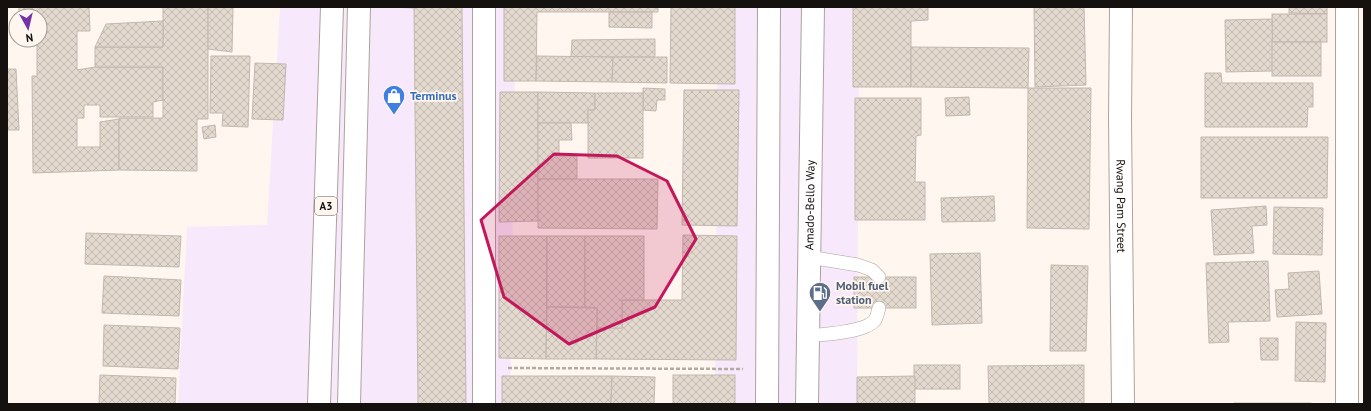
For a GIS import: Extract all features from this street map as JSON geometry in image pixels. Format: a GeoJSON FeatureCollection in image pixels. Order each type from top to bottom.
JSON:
{"type":"FeatureCollection","features":[{"type":"Feature","properties":{"kind":"main road","name":"A3"},"geometry":{"type":"LineString","coordinates":[[319,404],[332,7]]}},
{"type":"Feature","properties":{"kind":"main road","name":"A3"},"geometry":{"type":"LineString","coordinates":[[348,404],[359,7]]}},
{"type":"Feature","properties":{"kind":"main road"},"geometry":{"type":"LineString","coordinates":[[484,7],[484,404]]}},
{"type":"Feature","properties":{"kind":"main road"},"geometry":{"type":"LineString","coordinates":[[767,404],[769,7]]}},
{"type":"Feature","properties":{"kind":"main road","name":"Amado-Bello Way"},"geometry":{"type":"LineString","coordinates":[[807,404],[812,7]]}},
{"type":"Feature","properties":{"kind":"main road","name":"Rwang Pam Street"},"geometry":{"type":"LineString","coordinates":[[1121,7],[1120,120],[1123,404]]}},
{"type":"Feature","properties":{"kind":"main road"},"geometry":{"type":"LineString","coordinates":[[1347,404],[1348,7]]}},
{"type":"Feature","properties":{"kind":"lane"},"geometry":{"type":"LineString","coordinates":[[809,257],[858,265],[872,270],[879,278]]}},
{"type":"Feature","properties":{"kind":"lane"},"geometry":{"type":"LineString","coordinates":[[808,336],[851,331],[876,319],[878,308]]}},
{"type":"Feature","properties":{"kind":"path"},"geometry":{"type":"LineString","coordinates":[[484,367],[768,370]]}},
{"type":"Feature","properties":{"kind":"highlighted area"},"geometry":{"type":"Polygon","coordinates":[[[554,154],[617,156],[667,181],[696,239],[655,307],[569,344],[504,297],[481,220],[554,154]]]}},
{"type":"Feature","properties":{"kind":"shaded area","name":"Terminus"},"geometry":{"type":"Polygon","coordinates":[[[280,7],[516,7],[510,404],[178,404],[187,227],[267,225],[280,7]]]}},
{"type":"Feature","properties":{"kind":"shaded area"},"geometry":{"type":"Polygon","coordinates":[[[718,7],[859,7],[857,404],[715,404],[718,7]]]}},
{"type":"Feature","properties":{"kind":"building"},"geometry":{"type":"Polygon","coordinates":[[[89,7],[90,31],[77,31],[77,70],[95,67],[163,67],[163,100],[153,102],[153,117],[100,117],[100,105],[84,105],[84,118],[77,118],[77,147],[100,147],[100,122],[119,119],[119,170],[33,173],[32,76],[37,76],[37,48],[48,48],[48,8],[19,8],[89,7]]]}},
{"type":"Feature","properties":{"kind":"building"},"geometry":{"type":"Polygon","coordinates":[[[163,7],[208,7],[208,119],[197,119],[197,171],[119,170],[119,118],[163,118],[163,67],[95,67],[95,47],[163,47],[163,7]]]}},
{"type":"Feature","properties":{"kind":"building"},"geometry":{"type":"Polygon","coordinates":[[[208,7],[233,7],[232,52],[208,49],[208,7]]]}},
{"type":"Feature","properties":{"kind":"building"},"geometry":{"type":"Polygon","coordinates":[[[390,7],[462,7],[466,404],[418,404],[414,8],[390,7]]]}},
{"type":"Feature","properties":{"kind":"building"},"geometry":{"type":"Polygon","coordinates":[[[504,7],[658,7],[658,12],[537,12],[536,81],[504,81],[504,7]]]}},
{"type":"Feature","properties":{"kind":"building"},"geometry":{"type":"Polygon","coordinates":[[[671,7],[735,7],[735,84],[670,83],[671,7]]]}},
{"type":"Feature","properties":{"kind":"building"},"geometry":{"type":"Polygon","coordinates":[[[853,7],[928,7],[928,20],[911,21],[911,87],[853,87],[853,7]]]}},
{"type":"Feature","properties":{"kind":"building"},"geometry":{"type":"Polygon","coordinates":[[[1034,7],[1084,7],[1086,85],[1035,87],[1034,7]]]}},
{"type":"Feature","properties":{"kind":"building"},"geometry":{"type":"Polygon","coordinates":[[[1289,7],[1327,7],[1327,14],[1289,13],[1289,7]]]}},
{"type":"Feature","properties":{"kind":"building"},"geometry":{"type":"Polygon","coordinates":[[[609,12],[652,12],[652,28],[609,27],[609,12]]]}},
{"type":"Feature","properties":{"kind":"building"},"geometry":{"type":"Polygon","coordinates":[[[1272,14],[1327,14],[1327,42],[1272,42],[1272,14]]]}},
{"type":"Feature","properties":{"kind":"building"},"geometry":{"type":"Polygon","coordinates":[[[1272,19],[1273,71],[1226,72],[1225,20],[1272,19]]]}},
{"type":"Feature","properties":{"kind":"building"},"geometry":{"type":"Polygon","coordinates":[[[163,21],[163,47],[95,47],[106,24],[163,21]]]}},
{"type":"Feature","properties":{"kind":"building"},"geometry":{"type":"Polygon","coordinates":[[[655,39],[655,57],[571,57],[572,40],[655,39]]]}},
{"type":"Feature","properties":{"kind":"building"},"geometry":{"type":"Polygon","coordinates":[[[1272,42],[1321,42],[1321,76],[1272,76],[1272,42]]]}},
{"type":"Feature","properties":{"kind":"building"},"geometry":{"type":"Polygon","coordinates":[[[911,47],[1029,48],[1028,88],[911,87],[911,47]]]}},
{"type":"Feature","properties":{"kind":"building"},"geometry":{"type":"Polygon","coordinates":[[[211,56],[250,56],[248,127],[222,126],[223,113],[210,113],[211,56]]]}},
{"type":"Feature","properties":{"kind":"building"},"geometry":{"type":"Polygon","coordinates":[[[537,56],[613,57],[612,82],[536,81],[537,56]]]}},
{"type":"Feature","properties":{"kind":"building"},"geometry":{"type":"Polygon","coordinates":[[[613,57],[667,57],[667,83],[612,82],[613,57]]]}},
{"type":"Feature","properties":{"kind":"building"},"geometry":{"type":"Polygon","coordinates":[[[255,63],[286,64],[283,120],[252,119],[255,63]]]}},
{"type":"Feature","properties":{"kind":"building"},"geometry":{"type":"Polygon","coordinates":[[[7,69],[16,69],[19,130],[7,130],[7,69]]]}},
{"type":"Feature","properties":{"kind":"building"},"geometry":{"type":"Polygon","coordinates":[[[1205,73],[1221,73],[1222,83],[1313,83],[1313,107],[1308,107],[1307,127],[1205,127],[1205,73]]]}},
{"type":"Feature","properties":{"kind":"building"},"geometry":{"type":"Polygon","coordinates":[[[643,88],[665,89],[665,100],[657,100],[656,111],[643,110],[643,88]]]}},
{"type":"Feature","properties":{"kind":"building"},"geometry":{"type":"Polygon","coordinates":[[[1028,88],[1091,88],[1089,229],[1027,228],[1028,88]]]}},
{"type":"Feature","properties":{"kind":"building"},"geometry":{"type":"Polygon","coordinates":[[[684,90],[739,90],[737,226],[682,225],[684,90]]]}},
{"type":"Feature","properties":{"kind":"building"},"geometry":{"type":"Polygon","coordinates":[[[500,92],[538,92],[538,221],[499,222],[500,92]]]}},
{"type":"Feature","properties":{"kind":"building"},"geometry":{"type":"Polygon","coordinates":[[[538,92],[595,93],[595,110],[588,110],[588,123],[538,123],[538,92]]]}},
{"type":"Feature","properties":{"kind":"building"},"geometry":{"type":"Polygon","coordinates":[[[595,93],[643,93],[643,158],[588,158],[588,110],[595,110],[595,93]]]}},
{"type":"Feature","properties":{"kind":"building"},"geometry":{"type":"Polygon","coordinates":[[[969,97],[970,115],[946,116],[945,98],[969,97]]]}},
{"type":"Feature","properties":{"kind":"building"},"geometry":{"type":"Polygon","coordinates":[[[855,98],[921,98],[921,135],[916,136],[915,182],[925,182],[925,220],[855,220],[855,98]]]}},
{"type":"Feature","properties":{"kind":"building"},"geometry":{"type":"Polygon","coordinates":[[[538,123],[571,123],[572,140],[559,140],[559,156],[577,156],[577,179],[538,179],[538,123]]]}},
{"type":"Feature","properties":{"kind":"building"},"geometry":{"type":"Polygon","coordinates":[[[215,125],[216,137],[204,139],[202,127],[215,125]]]}},
{"type":"Feature","properties":{"kind":"building"},"geometry":{"type":"Polygon","coordinates":[[[1201,137],[1328,137],[1327,198],[1201,198],[1201,137]]]}},
{"type":"Feature","properties":{"kind":"building"},"geometry":{"type":"Polygon","coordinates":[[[538,179],[658,179],[657,229],[538,228],[538,179]]]}},
{"type":"Feature","properties":{"kind":"building"},"geometry":{"type":"Polygon","coordinates":[[[994,196],[995,221],[942,222],[941,198],[994,196]]]}},
{"type":"Feature","properties":{"kind":"building"},"geometry":{"type":"Polygon","coordinates":[[[1266,206],[1267,225],[1252,226],[1254,253],[1214,255],[1211,210],[1266,206]]]}},
{"type":"Feature","properties":{"kind":"building"},"geometry":{"type":"Polygon","coordinates":[[[1274,207],[1323,208],[1322,255],[1273,254],[1274,207]]]}},
{"type":"Feature","properties":{"kind":"building"},"geometry":{"type":"Polygon","coordinates":[[[86,233],[181,236],[179,267],[85,264],[86,233]]]}},
{"type":"Feature","properties":{"kind":"building"},"geometry":{"type":"Polygon","coordinates":[[[683,235],[737,236],[736,360],[596,359],[597,328],[622,328],[622,300],[682,300],[683,235]]]}},
{"type":"Feature","properties":{"kind":"building"},"geometry":{"type":"Polygon","coordinates":[[[499,236],[547,236],[546,359],[499,358],[499,236]]]}},
{"type":"Feature","properties":{"kind":"building"},"geometry":{"type":"Polygon","coordinates":[[[547,236],[585,236],[585,307],[547,307],[547,236]]]}},
{"type":"Feature","properties":{"kind":"building"},"geometry":{"type":"Polygon","coordinates":[[[585,236],[644,236],[644,300],[622,300],[622,328],[597,328],[597,308],[585,307],[585,236]]]}},
{"type":"Feature","properties":{"kind":"building"},"geometry":{"type":"Polygon","coordinates":[[[980,253],[982,323],[932,325],[930,254],[980,253]]]}},
{"type":"Feature","properties":{"kind":"building"},"geometry":{"type":"Polygon","coordinates":[[[1268,261],[1270,321],[1228,322],[1229,342],[1209,343],[1206,263],[1268,261]]]}},
{"type":"Feature","properties":{"kind":"building"},"geometry":{"type":"Polygon","coordinates":[[[1051,265],[1088,266],[1086,351],[1050,351],[1051,265]]]}},
{"type":"Feature","properties":{"kind":"building"},"geometry":{"type":"Polygon","coordinates":[[[1319,271],[1322,314],[1277,317],[1275,290],[1289,289],[1288,273],[1319,271]]]}},
{"type":"Feature","properties":{"kind":"building"},"geometry":{"type":"Polygon","coordinates":[[[104,276],[181,280],[179,316],[102,313],[104,276]]]}},
{"type":"Feature","properties":{"kind":"building"},"geometry":{"type":"Polygon","coordinates":[[[854,277],[916,277],[916,308],[854,308],[854,277]]]}},
{"type":"Feature","properties":{"kind":"building"},"geometry":{"type":"Polygon","coordinates":[[[547,307],[597,308],[596,359],[546,359],[547,307]]]}},
{"type":"Feature","properties":{"kind":"building"},"geometry":{"type":"Polygon","coordinates":[[[1296,322],[1326,323],[1325,382],[1295,381],[1296,322]]]}},
{"type":"Feature","properties":{"kind":"building"},"geometry":{"type":"Polygon","coordinates":[[[104,325],[180,328],[178,369],[103,366],[104,325]]]}},
{"type":"Feature","properties":{"kind":"building"},"geometry":{"type":"Polygon","coordinates":[[[1260,338],[1278,338],[1278,360],[1261,360],[1260,338]]]}},
{"type":"Feature","properties":{"kind":"building"},"geometry":{"type":"Polygon","coordinates":[[[914,365],[960,365],[960,389],[914,389],[914,365]]]}},
{"type":"Feature","properties":{"kind":"building"},"geometry":{"type":"Polygon","coordinates":[[[1084,365],[1084,404],[989,404],[988,366],[1084,365]]]}},
{"type":"Feature","properties":{"kind":"building"},"geometry":{"type":"Polygon","coordinates":[[[100,375],[176,378],[175,404],[99,404],[100,375]]]}},
{"type":"Feature","properties":{"kind":"building"},"geometry":{"type":"Polygon","coordinates":[[[673,375],[735,375],[735,404],[673,404],[673,375]]]}},
{"type":"Feature","properties":{"kind":"building"},"geometry":{"type":"Polygon","coordinates":[[[502,376],[612,376],[611,404],[502,404],[502,376]]]}},
{"type":"Feature","properties":{"kind":"building"},"geometry":{"type":"Polygon","coordinates":[[[612,376],[655,377],[654,404],[611,404],[612,376]]]}},
{"type":"Feature","properties":{"kind":"building"},"geometry":{"type":"Polygon","coordinates":[[[915,376],[915,404],[857,404],[857,377],[915,376]]]}},
{"type":"Feature","properties":{"kind":"building"},"geometry":{"type":"Polygon","coordinates":[[[1311,403],[1311,404],[1234,404],[1311,403]]]}},
{"type":"Feature","properties":{"kind":"place","name":"Terminus"},"geometry":{"type":"Point","coordinates":[394,116]}},
{"type":"Feature","properties":{"kind":"place","name":"Mobil fuel station"},"geometry":{"type":"Point","coordinates":[820,312]}}]}
